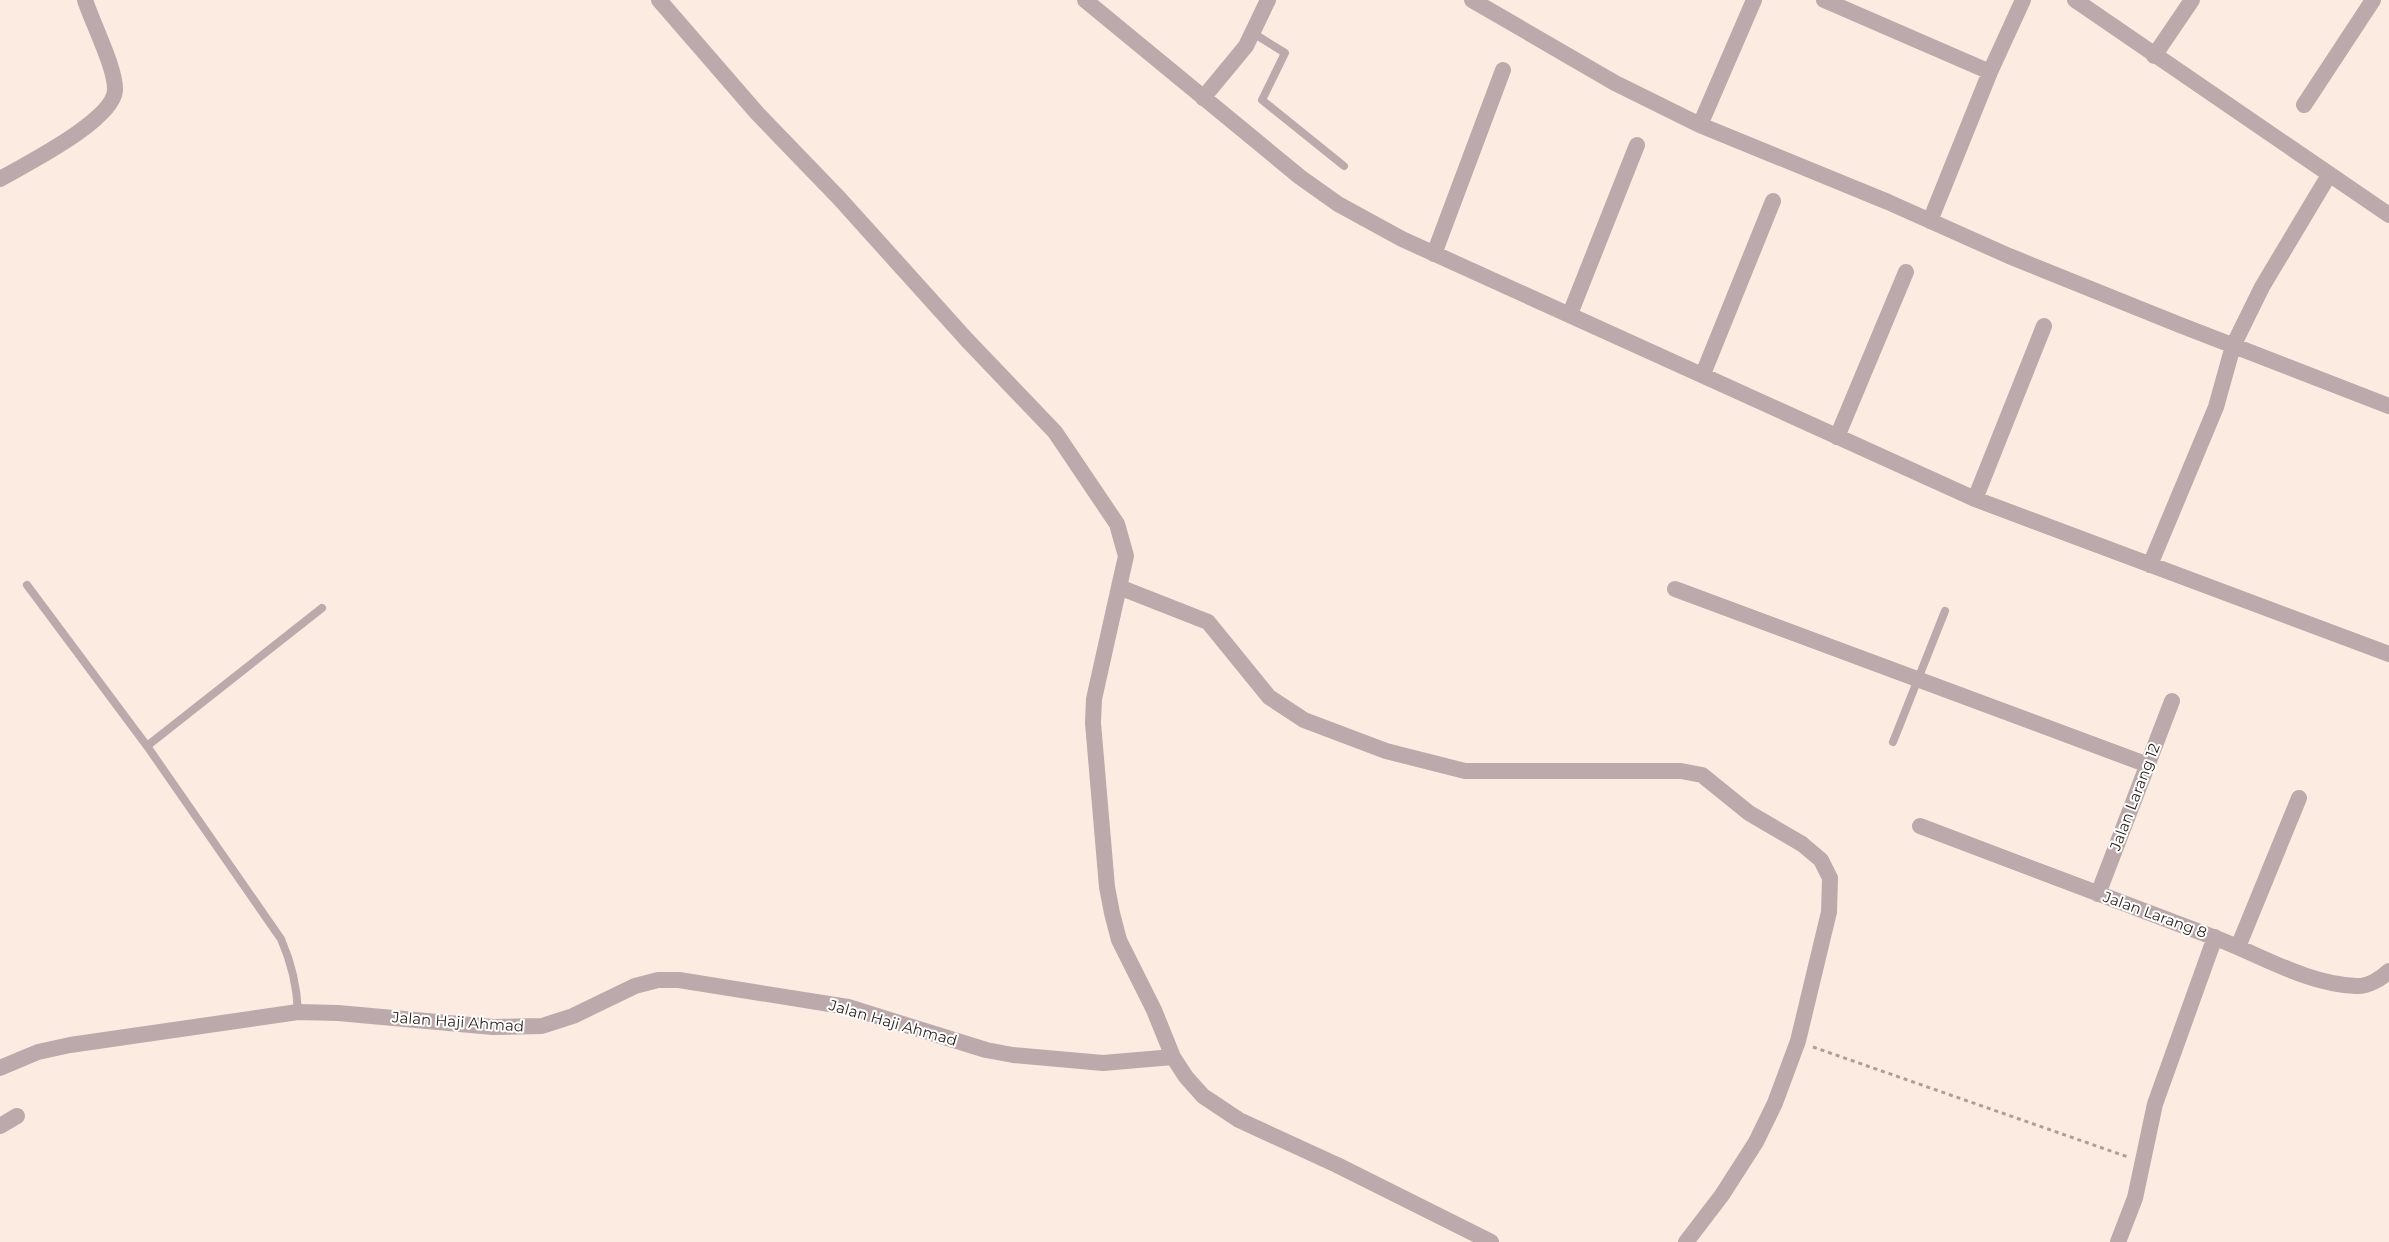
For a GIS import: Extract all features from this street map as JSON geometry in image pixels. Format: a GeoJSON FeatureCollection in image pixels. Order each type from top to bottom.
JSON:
{"type":"FeatureCollection","features":[{"type":"Feature","properties":{"kind":"street"},"geometry":{"type":"LineString","coordinates":[[0,179],[77,133],[100,117],[110,105],[115,92],[114,77],[85,0]]}},
{"type":"Feature","properties":{"kind":"street"},"geometry":{"type":"LineString","coordinates":[[659,0],[757,112],[839,198],[967,340],[1055,432],[1117,524],[1126,556],[1094,699],[1093,724],[1106,887],[1119,940],[1154,1010],[1173,1057],[1186,1077],[1203,1096],[1233,1116],[1491,1242]]}},
{"type":"Feature","properties":{"kind":"street"},"geometry":{"type":"LineString","coordinates":[[1085,0],[1204,98],[1338,204],[1365,220],[1434,254],[1975,498],[2389,654]]}},
{"type":"Feature","properties":{"kind":"street"},"geometry":{"type":"LineString","coordinates":[[1204,98],[1246,46],[1268,0]]}},
{"type":"Feature","properties":{"kind":"street"},"geometry":{"type":"LineString","coordinates":[[1472,0],[1615,82],[1700,125],[2009,256],[2389,406]]}},
{"type":"Feature","properties":{"kind":"street"},"geometry":{"type":"LineString","coordinates":[[1700,125],[1754,0]]}},
{"type":"Feature","properties":{"kind":"street"},"geometry":{"type":"LineString","coordinates":[[1824,0],[1990,72]]}},
{"type":"Feature","properties":{"kind":"street"},"geometry":{"type":"LineString","coordinates":[[1930,221],[1990,72],[2023,0]]}},
{"type":"Feature","properties":{"kind":"street"},"geometry":{"type":"LineString","coordinates":[[2075,0],[2329,176],[2389,215]]}},
{"type":"Feature","properties":{"kind":"street"},"geometry":{"type":"LineString","coordinates":[[2154,56],[2192,0]]}},
{"type":"Feature","properties":{"kind":"street"},"geometry":{"type":"LineString","coordinates":[[2304,105],[2373,0]]}},
{"type":"Feature","properties":{"kind":"street"},"geometry":{"type":"LineString","coordinates":[[1434,254],[1503,70]]}},
{"type":"Feature","properties":{"kind":"street"},"geometry":{"type":"LineString","coordinates":[[1570,314],[1637,145]]}},
{"type":"Feature","properties":{"kind":"street"},"geometry":{"type":"LineString","coordinates":[[2150,565],[2216,408],[2233,346],[2262,287],[2329,176]]}},
{"type":"Feature","properties":{"kind":"street"},"geometry":{"type":"LineString","coordinates":[[1703,374],[1774,200]]}},
{"type":"Feature","properties":{"kind":"street"},"geometry":{"type":"LineString","coordinates":[[1838,437],[1906,272]]}},
{"type":"Feature","properties":{"kind":"street"},"geometry":{"type":"LineString","coordinates":[[1975,498],[2044,326]]}},
{"type":"Feature","properties":{"kind":"street"},"geometry":{"type":"LineString","coordinates":[[1119,587],[1208,622],[1269,697],[1304,720],[1386,751],[1465,771],[1681,771],[1702,775],[1749,813],[1802,844],[1821,860],[1830,878],[1829,912],[1798,1042],[1775,1103],[1756,1142],[1722,1195],[1686,1242]]}},
{"type":"Feature","properties":{"kind":"street"},"geometry":{"type":"LineString","coordinates":[[1674,589],[2148,765]]}},
{"type":"Feature","properties":{"kind":"street","name":"Jalan Larang 12"},"geometry":{"type":"LineString","coordinates":[[2098,894],[2172,701]]}},
{"type":"Feature","properties":{"kind":"street"},"geometry":{"type":"LineString","coordinates":[[2238,947],[2299,798]]}},
{"type":"Feature","properties":{"kind":"street","name":"Jalan Larang 8"},"geometry":{"type":"LineString","coordinates":[[1920,826],[2215,937],[2306,974],[2337,984],[2358,987],[2375,982],[2389,971]]}},
{"type":"Feature","properties":{"kind":"street"},"geometry":{"type":"LineString","coordinates":[[2118,1242],[2135,1198],[2155,1104],[2215,937]]}},
{"type":"Feature","properties":{"kind":"street","name":"Jalan Haji Ahmad"},"geometry":{"type":"LineString","coordinates":[[0,1068],[38,1052],[70,1045],[298,1012],[338,1013],[493,1027],[542,1026],[573,1016],[635,986],[658,980],[679,980],[848,1007],[986,1050],[1013,1055],[1104,1062],[1173,1057]]}},
{"type":"Feature","properties":{"kind":"street"},"geometry":{"type":"LineString","coordinates":[[0,1126],[17,1116]]}},
{"type":"Feature","properties":{"kind":"lane"},"geometry":{"type":"LineString","coordinates":[[1253,33],[1285,53],[1262,100],[1344,166]]}},
{"type":"Feature","properties":{"kind":"lane"},"geometry":{"type":"LineString","coordinates":[[27,586],[148,746],[281,939],[292,963],[297,986],[298,1012]]}},
{"type":"Feature","properties":{"kind":"lane"},"geometry":{"type":"LineString","coordinates":[[148,746],[322,608]]}},
{"type":"Feature","properties":{"kind":"lane"},"geometry":{"type":"LineString","coordinates":[[1893,742],[1945,611]]}},
{"type":"Feature","properties":{"kind":"path"},"geometry":{"type":"LineString","coordinates":[[1798,1042],[2142,1162]]}}]}
